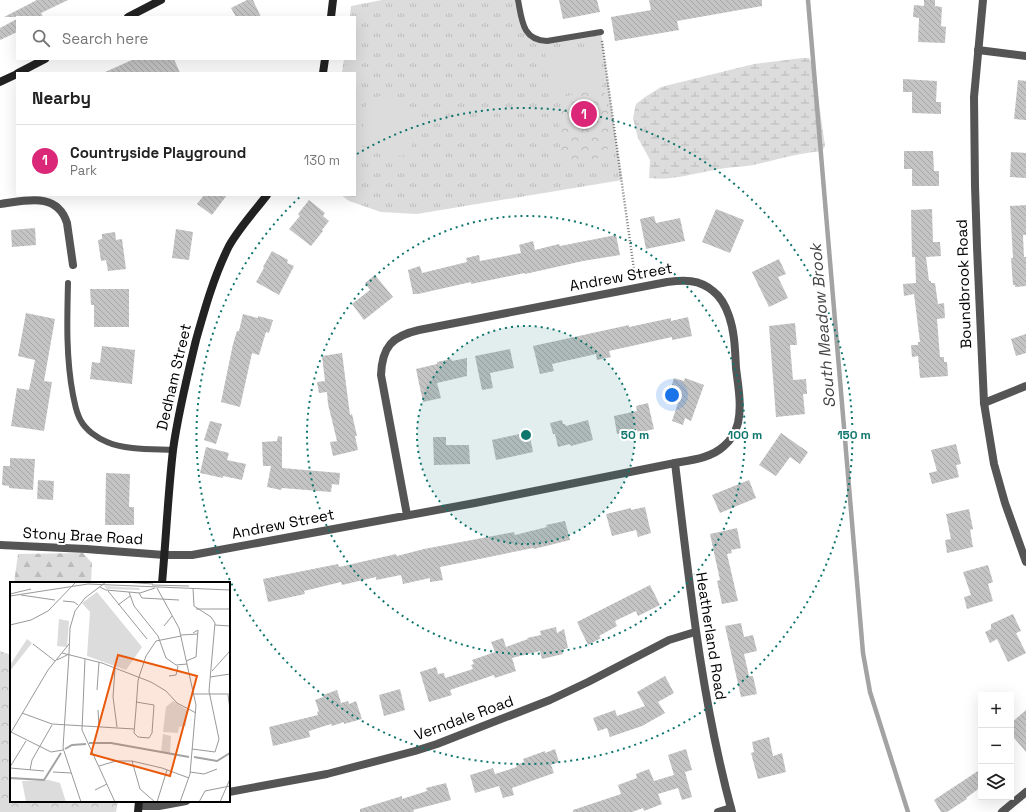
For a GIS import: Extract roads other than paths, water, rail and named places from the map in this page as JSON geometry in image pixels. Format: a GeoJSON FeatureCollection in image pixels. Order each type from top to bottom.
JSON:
{"type":"FeatureCollection","features":[{"type":"Feature","properties":{"kind":"main road"},"geometry":{"type":"LineString","coordinates":[[130,16],[161,0]]}},
{"type":"Feature","properties":{"kind":"main road"},"geometry":{"type":"LineString","coordinates":[[331,16],[334,0]]}},
{"type":"Feature","properties":{"kind":"main road"},"geometry":{"type":"LineString","coordinates":[[20,72],[43,60]]}},
{"type":"Feature","properties":{"kind":"main road"},"geometry":{"type":"LineString","coordinates":[[323,72],[325,60]]}},
{"type":"Feature","properties":{"kind":"main road"},"geometry":{"type":"LineString","coordinates":[[0,82],[16,74]]}},
{"type":"Feature","properties":{"kind":"main road","name":"Dedham Street"},"geometry":{"type":"LineString","coordinates":[[162,582],[173,450],[185,384],[210,290],[230,245],[266,196]]}},
{"type":"Feature","properties":{"kind":"street","name":"Boundbrook Road"},"geometry":{"type":"LineString","coordinates":[[983,0],[974,97],[979,311],[984,403],[994,464],[1005,503],[1026,562]]}},
{"type":"Feature","properties":{"kind":"street"},"geometry":{"type":"LineString","coordinates":[[978,50],[1026,56]]}},
{"type":"Feature","properties":{"kind":"street"},"geometry":{"type":"LineString","coordinates":[[0,204],[37,200],[51,202],[56,206],[65,217],[67,223],[73,265]]}},
{"type":"Feature","properties":{"kind":"street","name":"Andrew Street"},"geometry":{"type":"LineString","coordinates":[[164,555],[192,555],[204,553],[475,503],[675,463],[698,458],[716,451],[724,446],[735,432],[740,412],[732,327],[726,307],[721,299],[714,291],[698,282],[688,280],[677,281],[419,330],[400,336],[393,340],[387,347],[383,356],[381,375],[407,515]]}},
{"type":"Feature","properties":{"kind":"street"},"geometry":{"type":"LineString","coordinates":[[984,403],[1026,386]]}},
{"type":"Feature","properties":{"kind":"street","name":"Heatherland Road"},"geometry":{"type":"LineString","coordinates":[[675,463],[695,632],[711,726],[732,810]]}},
{"type":"Feature","properties":{"kind":"street","name":"Stony Brae Road"},"geometry":{"type":"LineString","coordinates":[[0,545],[86,549],[164,555]]}},
{"type":"Feature","properties":{"kind":"street","name":"Verndale Road"},"geometry":{"type":"LineString","coordinates":[[230,792],[327,774],[437,744],[550,700],[669,640],[695,632]]}},
{"type":"Feature","properties":{"kind":"street"},"geometry":{"type":"LineString","coordinates":[[1002,812],[1026,792]]}},
{"type":"Feature","properties":{"kind":"street"},"geometry":{"type":"LineString","coordinates":[[139,806],[159,806],[181,802]]}},
{"type":"Feature","properties":{"kind":"street"},"geometry":{"type":"LineString","coordinates":[[718,812],[732,810]]}},
{"type":"Feature","properties":{"kind":"lane"},"geometry":{"type":"LineString","coordinates":[[518,0],[524,28],[534,39],[547,41],[601,32]]}},
{"type":"Feature","properties":{"kind":"lane"},"geometry":{"type":"LineString","coordinates":[[68,283],[68,363],[75,404],[81,421],[93,434],[108,442],[129,446],[173,450]]}},
{"type":"Feature","properties":{"kind":"waterway","name":"South Meadow Brook"},"geometry":{"type":"LineString","coordinates":[[808,0],[863,653],[870,692],[908,812]]}},
{"type":"Feature","properties":{"kind":"place","name":"Countryside Playground"},"geometry":{"type":"Point","coordinates":[584,114]}}]}
